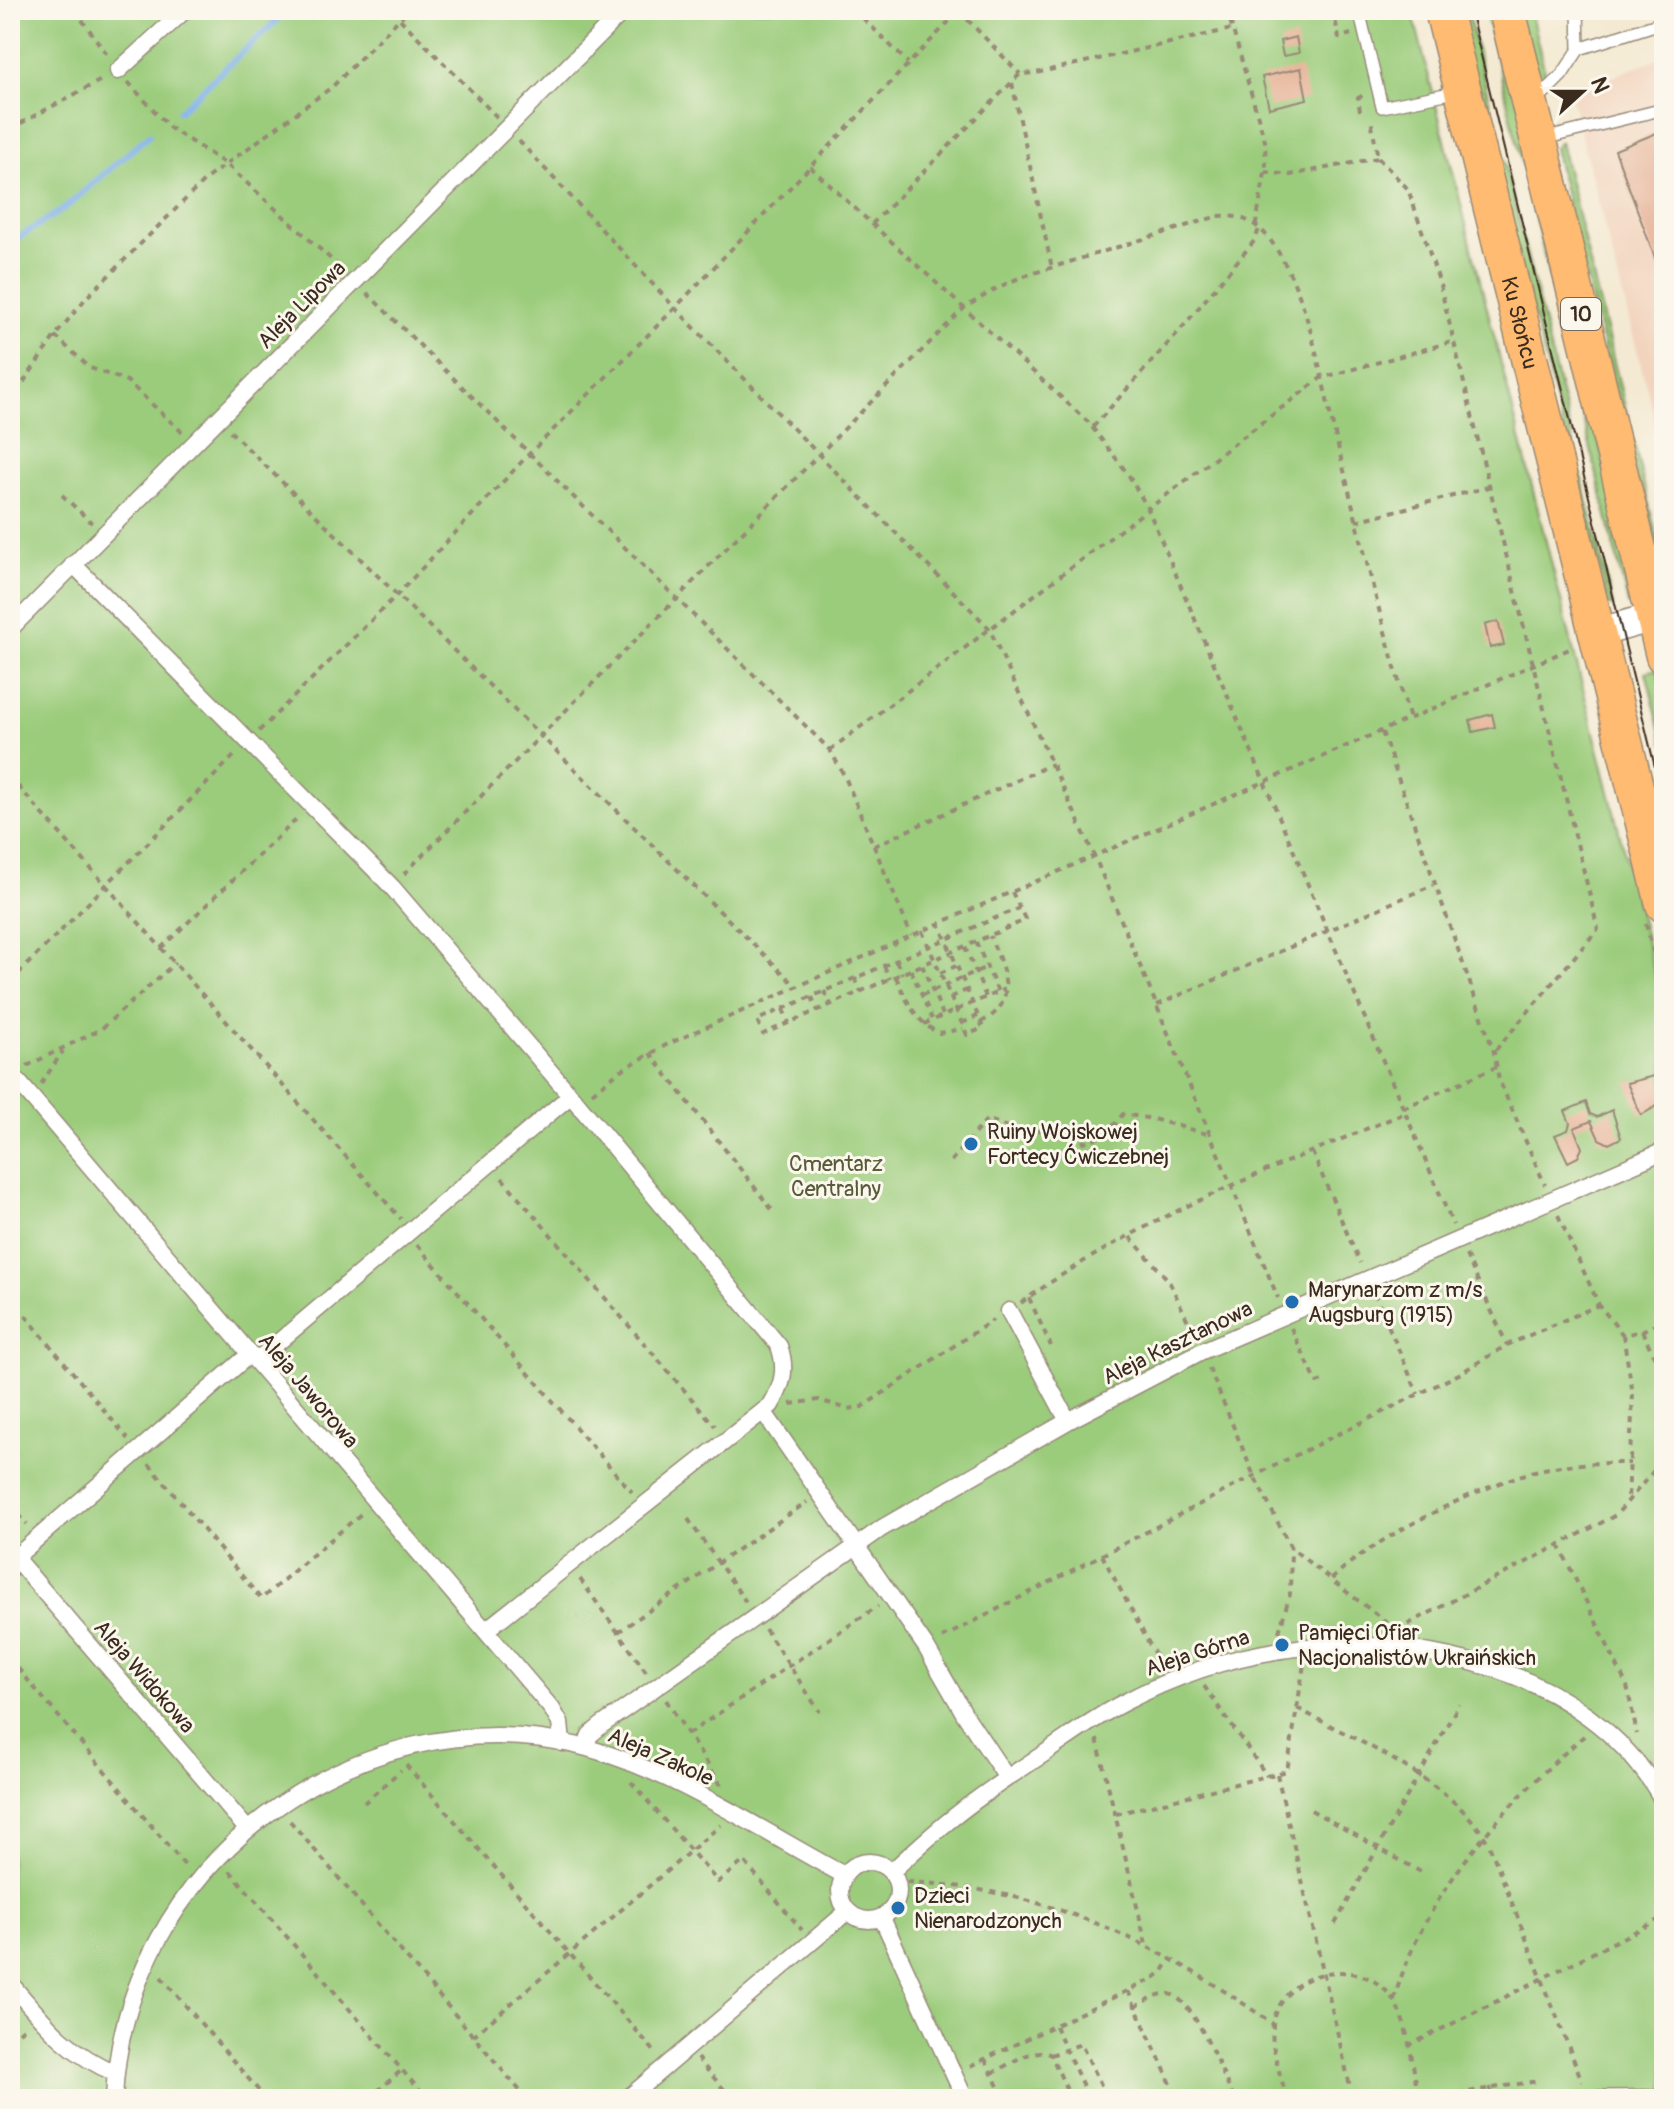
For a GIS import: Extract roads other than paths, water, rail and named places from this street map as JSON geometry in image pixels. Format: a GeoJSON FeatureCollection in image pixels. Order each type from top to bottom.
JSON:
{"type":"FeatureCollection","features":[{"type":"Feature","properties":{"kind":"main road","name":"Ku Słońcu"},"geometry":{"type":"LineString","coordinates":[[1443,10],[1664,904]]}},
{"type":"Feature","properties":{"kind":"main road","name":"10"},"geometry":{"type":"LineString","coordinates":[[1507,10],[1659,616],[1664,656]]}},
{"type":"Feature","properties":{"kind":"street"},"geometry":{"type":"LineString","coordinates":[[118,71],[185,10]]}},
{"type":"Feature","properties":{"kind":"street","name":"Aleja Lipowa"},"geometry":{"type":"LineString","coordinates":[[10,629],[624,10]]}},
{"type":"Feature","properties":{"kind":"street"},"geometry":{"type":"LineString","coordinates":[[73,564],[392,887],[772,1335],[782,1355],[784,1367],[780,1387],[765,1410],[486,1630]]}},
{"type":"Feature","properties":{"kind":"street"},"geometry":{"type":"LineString","coordinates":[[1597,633],[1659,616]]}},
{"type":"Feature","properties":{"kind":"street","name":"Aleja Jaworowa"},"geometry":{"type":"LineString","coordinates":[[11,1072],[552,1709],[560,1723],[562,1743]]}},
{"type":"Feature","properties":{"kind":"street"},"geometry":{"type":"LineString","coordinates":[[12,1557],[490,1164],[574,1100]]}},
{"type":"Feature","properties":{"kind":"street","name":"Aleja Kasztanowa"},"geometry":{"type":"LineString","coordinates":[[585,1747],[590,1735],[602,1725],[882,1528],[1068,1421],[1202,1351],[1284,1313],[1664,1151]]}},
{"type":"Feature","properties":{"kind":"street"},"geometry":{"type":"LineString","coordinates":[[1009,1311],[1068,1421]]}},
{"type":"Feature","properties":{"kind":"street"},"geometry":{"type":"LineString","coordinates":[[765,1410],[926,1647],[965,1715],[1007,1778]]}},
{"type":"Feature","properties":{"kind":"street","name":"Aleja Widokowa"},"geometry":{"type":"LineString","coordinates":[[12,1557],[247,1829]]}},
{"type":"Feature","properties":{"kind":"street","name":"Aleja Górna"},"geometry":{"type":"LineString","coordinates":[[882,1918],[895,1904],[894,1877],[954,1816],[1092,1721],[1169,1681],[1246,1655],[1346,1645],[1403,1648],[1465,1660],[1518,1677],[1561,1699],[1598,1724],[1626,1750],[1664,1803]]}},
{"type":"Feature","properties":{"kind":"street","name":"Aleja Zakole"},"geometry":{"type":"LineString","coordinates":[[114,2099],[116,2073],[128,2017],[149,1963],[174,1912],[196,1879],[247,1829],[298,1792],[346,1767],[393,1750],[481,1737],[585,1747],[641,1766],[844,1875]]}},
{"type":"Feature","properties":{"kind":"street"},"geometry":{"type":"LineString","coordinates":[[894,1877],[881,1864],[857,1864],[844,1875],[840,1896],[848,1911],[863,1920],[882,1918],[965,2099]]}},
{"type":"Feature","properties":{"kind":"street"},"geometry":{"type":"LineString","coordinates":[[627,2099],[848,1911]]}},
{"type":"Feature","properties":{"kind":"street"},"geometry":{"type":"LineString","coordinates":[[10,1983],[38,2016],[77,2053],[116,2073]]}},
{"type":"Feature","properties":{"kind":"street"},"geometry":{"type":"LineString","coordinates":[[1542,2099],[1664,2098]]}},
{"type":"Feature","properties":{"kind":"lane"},"geometry":{"type":"LineString","coordinates":[[1359,10],[1382,107],[1463,90]]}},
{"type":"Feature","properties":{"kind":"lane"},"geometry":{"type":"LineString","coordinates":[[1535,124],[1579,49],[1578,10]]}},
{"type":"Feature","properties":{"kind":"lane"},"geometry":{"type":"LineString","coordinates":[[1579,49],[1664,22]]}},
{"type":"Feature","properties":{"kind":"lane"},"geometry":{"type":"LineString","coordinates":[[1535,124],[1664,109]]}},
{"type":"Feature","properties":{"kind":"waterway"},"geometry":{"type":"LineString","coordinates":[[179,111],[288,10]]}},
{"type":"Feature","properties":{"kind":"waterway"},"geometry":{"type":"LineString","coordinates":[[10,243],[65,208],[149,135]]}},
{"type":"Feature","properties":{"kind":"tram line"},"geometry":{"type":"LineString","coordinates":[[1470,10],[1664,804]]}},
{"type":"Feature","properties":{"kind":"place","name":"Ruiny Wojskowej Fortecy Ćwiczebnej"},"geometry":{"type":"Point","coordinates":[971,1144]}},
{"type":"Feature","properties":{"kind":"place","name":"Marynarzom z m/s Augsburg (1915)"},"geometry":{"type":"Point","coordinates":[1292,1302]}},
{"type":"Feature","properties":{"kind":"place","name":"Pamięci Ofiar Nacjonalistów Ukraińskich"},"geometry":{"type":"Point","coordinates":[1282,1645]}},
{"type":"Feature","properties":{"kind":"place","name":"Dzieci Nienarodzonych"},"geometry":{"type":"Point","coordinates":[898,1908]}},
{"type":"Feature","properties":{"kind":"park label","name":"Cmentarz Centralny"},"geometry":{"type":"Point","coordinates":[836,1176]}}]}
